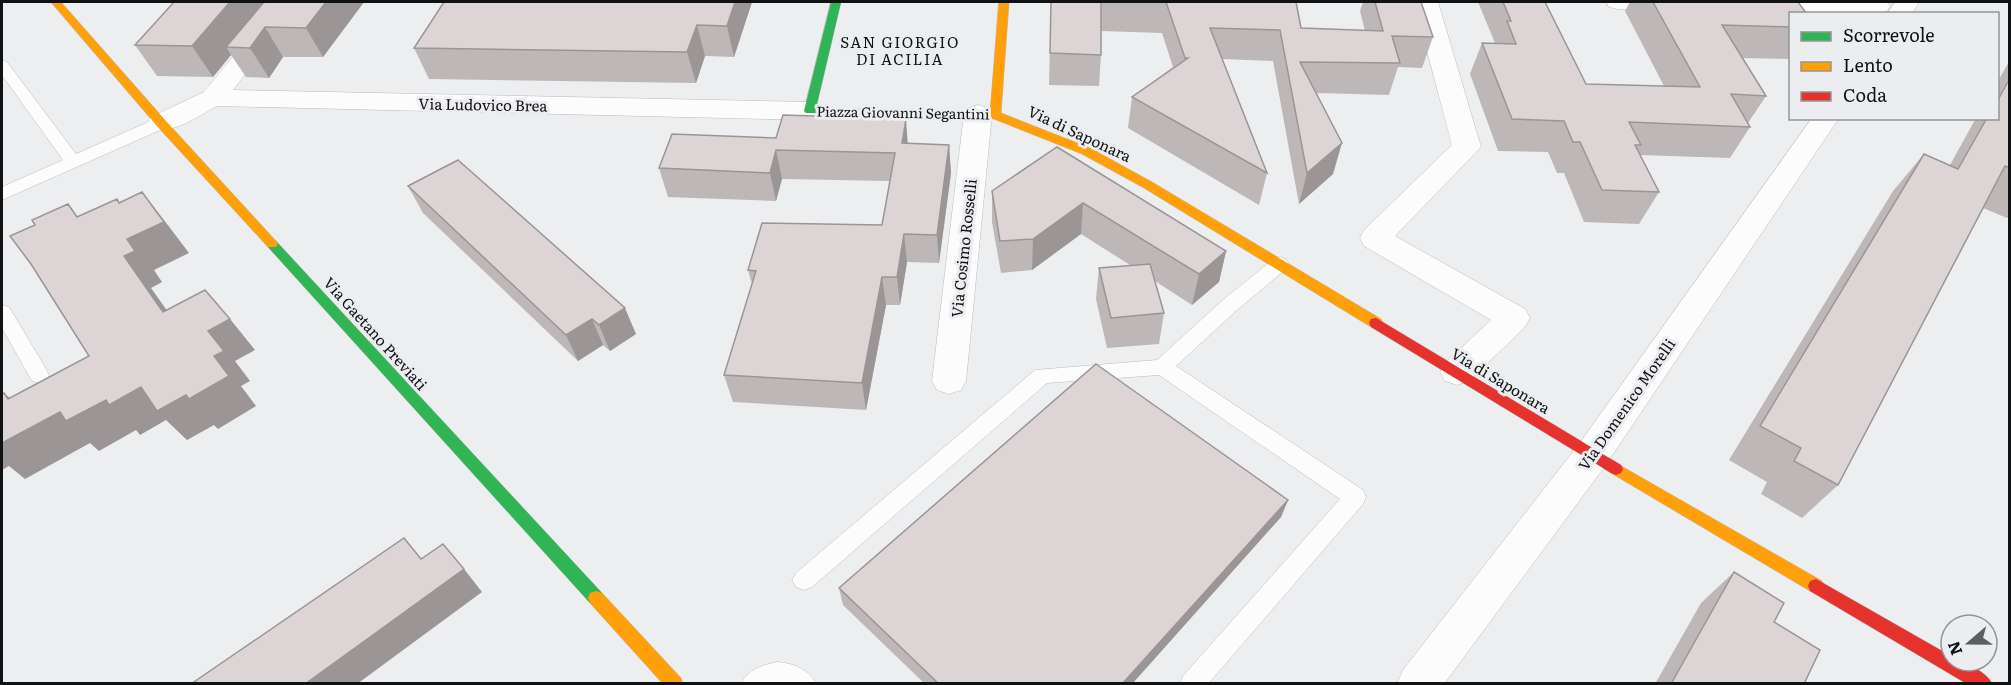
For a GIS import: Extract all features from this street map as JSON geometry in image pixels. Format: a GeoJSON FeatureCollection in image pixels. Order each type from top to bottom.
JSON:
{"type":"FeatureCollection","features":[{"type":"Feature","properties":{"kind":"street","name":"Via Gaetano Previati"},"geometry":{"type":"LineString","coordinates":[[56,2],[161,123],[675,684]]}},
{"type":"Feature","properties":{"kind":"street"},"geometry":{"type":"LineString","coordinates":[[213,98],[289,2]]}},
{"type":"Feature","properties":{"kind":"street","name":"Piazza Giovanni Segantini"},"geometry":{"type":"LineString","coordinates":[[836,2],[810,111],[987,114],[1004,2]]}},
{"type":"Feature","properties":{"kind":"street"},"geometry":{"type":"LineString","coordinates":[[1426,2],[1467,147],[1375,238],[1514,318],[1457,372]]}},
{"type":"Feature","properties":{"kind":"street"},"geometry":{"type":"LineString","coordinates":[[1617,2],[1700,3]]}},
{"type":"Feature","properties":{"kind":"street"},"geometry":{"type":"LineString","coordinates":[[1736,4],[1885,9],[1907,2]]}},
{"type":"Feature","properties":{"kind":"street","name":"Via Ludovico Brea"},"geometry":{"type":"LineString","coordinates":[[161,123],[213,98],[810,111]]}},
{"type":"Feature","properties":{"kind":"street","name":"Via di Saponara"},"geometry":{"type":"LineString","coordinates":[[987,114],[1053,136],[1115,166],[1592,454],[1984,684]]}},
{"type":"Feature","properties":{"kind":"street","name":"Via Cosimo Rosselli"},"geometry":{"type":"LineString","coordinates":[[949,381],[987,114]]}},
{"type":"Feature","properties":{"kind":"street","name":"Via Domenico Morelli"},"geometry":{"type":"LineString","coordinates":[[1418,684],[1592,454],[1825,120]]}},
{"type":"Feature","properties":{"kind":"lane"},"geometry":{"type":"LineString","coordinates":[[2,65],[73,162]]}},
{"type":"Feature","properties":{"kind":"lane"},"geometry":{"type":"LineString","coordinates":[[2,194],[161,123]]}},
{"type":"Feature","properties":{"kind":"lane"},"geometry":{"type":"LineString","coordinates":[[804,580],[1042,376],[1162,367],[1231,304],[1280,264]]}},
{"type":"Feature","properties":{"kind":"lane"},"geometry":{"type":"LineString","coordinates":[[2,312],[39,375]]}},
{"type":"Feature","properties":{"kind":"lane"},"geometry":{"type":"LineString","coordinates":[[1162,367],[1355,497],[1192,684]]}},
{"type":"Feature","properties":{"kind":"lane"},"geometry":{"type":"LineString","coordinates":[[753,684],[777,673],[790,674],[804,684]]}},
{"type":"Feature","properties":{"kind":"building"},"geometry":{"type":"Polygon","coordinates":[[[174,2],[230,2],[192,46],[135,45],[174,2]]]}},
{"type":"Feature","properties":{"kind":"building"},"geometry":{"type":"Polygon","coordinates":[[[264,2],[326,2],[306,28],[265,27],[250,48],[226,47],[264,2]]]}},
{"type":"Feature","properties":{"kind":"building"},"geometry":{"type":"Polygon","coordinates":[[[444,2],[735,2],[727,26],[697,25],[687,52],[414,48],[444,2]]]}},
{"type":"Feature","properties":{"kind":"building"},"geometry":{"type":"Polygon","coordinates":[[[1051,2],[1101,2],[1101,55],[1050,53],[1051,2]]]}},
{"type":"Feature","properties":{"kind":"building"},"geometry":{"type":"Polygon","coordinates":[[[1166,2],[1296,2],[1301,28],[1383,31],[1375,2],[1421,2],[1433,37],[1392,36],[1400,63],[1300,62],[1342,143],[1307,173],[1280,30],[1210,28],[1267,173],[1132,97],[1188,58],[1185,58],[1166,2]]]}},
{"type":"Feature","properties":{"kind":"building"},"geometry":{"type":"Polygon","coordinates":[[[1503,2],[1545,2],[1586,84],[1700,87],[1653,2],[1798,2],[1806,12],[1789,12],[1789,27],[1722,25],[1766,96],[1731,94],[1750,127],[1629,122],[1641,145],[1635,145],[1659,192],[1602,190],[1580,142],[1573,142],[1564,121],[1512,119],[1482,43],[1516,44],[1507,21],[1511,21],[1503,2]]]}},
{"type":"Feature","properties":{"kind":"building"},"geometry":{"type":"Polygon","coordinates":[[[2010,78],[2010,168],[2005,166],[1838,485],[1794,461],[1801,448],[1760,426],[1924,154],[1958,169],[1986,120],[1999,120],[1999,98],[2010,78]]]}},
{"type":"Feature","properties":{"kind":"building"},"geometry":{"type":"Polygon","coordinates":[[[783,115],[906,119],[902,143],[949,145],[937,235],[904,234],[897,277],[882,277],[862,383],[724,375],[756,271],[748,270],[762,223],[882,225],[895,153],[776,150],[770,173],[659,168],[672,134],[776,138],[783,115]]]}},
{"type":"Feature","properties":{"kind":"building"},"geometry":{"type":"Polygon","coordinates":[[[1057,147],[1226,251],[1199,274],[1083,203],[1033,239],[1000,241],[992,191],[1057,147]]]}},
{"type":"Feature","properties":{"kind":"building"},"geometry":{"type":"Polygon","coordinates":[[[458,160],[625,308],[599,325],[592,319],[566,335],[408,186],[458,160]]]}},
{"type":"Feature","properties":{"kind":"building"},"geometry":{"type":"Polygon","coordinates":[[[142,192],[164,222],[127,239],[135,251],[124,256],[163,312],[205,290],[230,319],[208,331],[224,351],[214,356],[229,376],[189,399],[186,395],[157,411],[141,387],[109,405],[106,400],[66,421],[60,412],[2,443],[2,395],[4,393],[8,399],[89,356],[31,264],[10,236],[35,225],[32,220],[68,204],[77,217],[117,199],[119,203],[142,192]]]}},
{"type":"Feature","properties":{"kind":"building"},"geometry":{"type":"Polygon","coordinates":[[[1150,264],[1164,313],[1111,318],[1099,268],[1150,264]]]}},
{"type":"Feature","properties":{"kind":"building"},"geometry":{"type":"Polygon","coordinates":[[[1096,364],[1288,500],[1122,684],[939,684],[839,588],[1096,364]]]}},
{"type":"Feature","properties":{"kind":"building"},"geometry":{"type":"Polygon","coordinates":[[[404,538],[421,559],[443,544],[464,569],[305,684],[191,684],[404,538]]]}},
{"type":"Feature","properties":{"kind":"building"},"geometry":{"type":"Polygon","coordinates":[[[1734,572],[1784,603],[1774,622],[1820,650],[1804,684],[1671,684],[1734,572]]]}},
{"type":"Feature","properties":{"kind":"traffic: fast"},"geometry":{"type":"LineString","coordinates":[[836,2],[810,111],[981,115]]}},
{"type":"Feature","properties":{"kind":"traffic: fast"},"geometry":{"type":"LineString","coordinates":[[272,244],[596,598]]}},
{"type":"Feature","properties":{"kind":"traffic: slow"},"geometry":{"type":"LineString","coordinates":[[56,2],[161,123],[272,244]]}},
{"type":"Feature","properties":{"kind":"traffic: slow"},"geometry":{"type":"LineString","coordinates":[[995,115],[1004,2]]}},
{"type":"Feature","properties":{"kind":"traffic: slow"},"geometry":{"type":"LineString","coordinates":[[981,115],[995,115],[1086,151],[1148,185],[1376,323]]}},
{"type":"Feature","properties":{"kind":"traffic: slow"},"geometry":{"type":"LineString","coordinates":[[1616,469],[1816,586]]}},
{"type":"Feature","properties":{"kind":"traffic: slow"},"geometry":{"type":"LineString","coordinates":[[596,598],[675,684]]}},
{"type":"Feature","properties":{"kind":"traffic: jam"},"geometry":{"type":"LineString","coordinates":[[1376,323],[1616,469]]}},
{"type":"Feature","properties":{"kind":"traffic: jam"},"geometry":{"type":"LineString","coordinates":[[1816,586],[1984,684]]}},
{"type":"Feature","properties":{"kind":"district","name":"SAN GIORGIO DI ACILIA"},"geometry":{"type":"Point","coordinates":[900,50]}}]}
